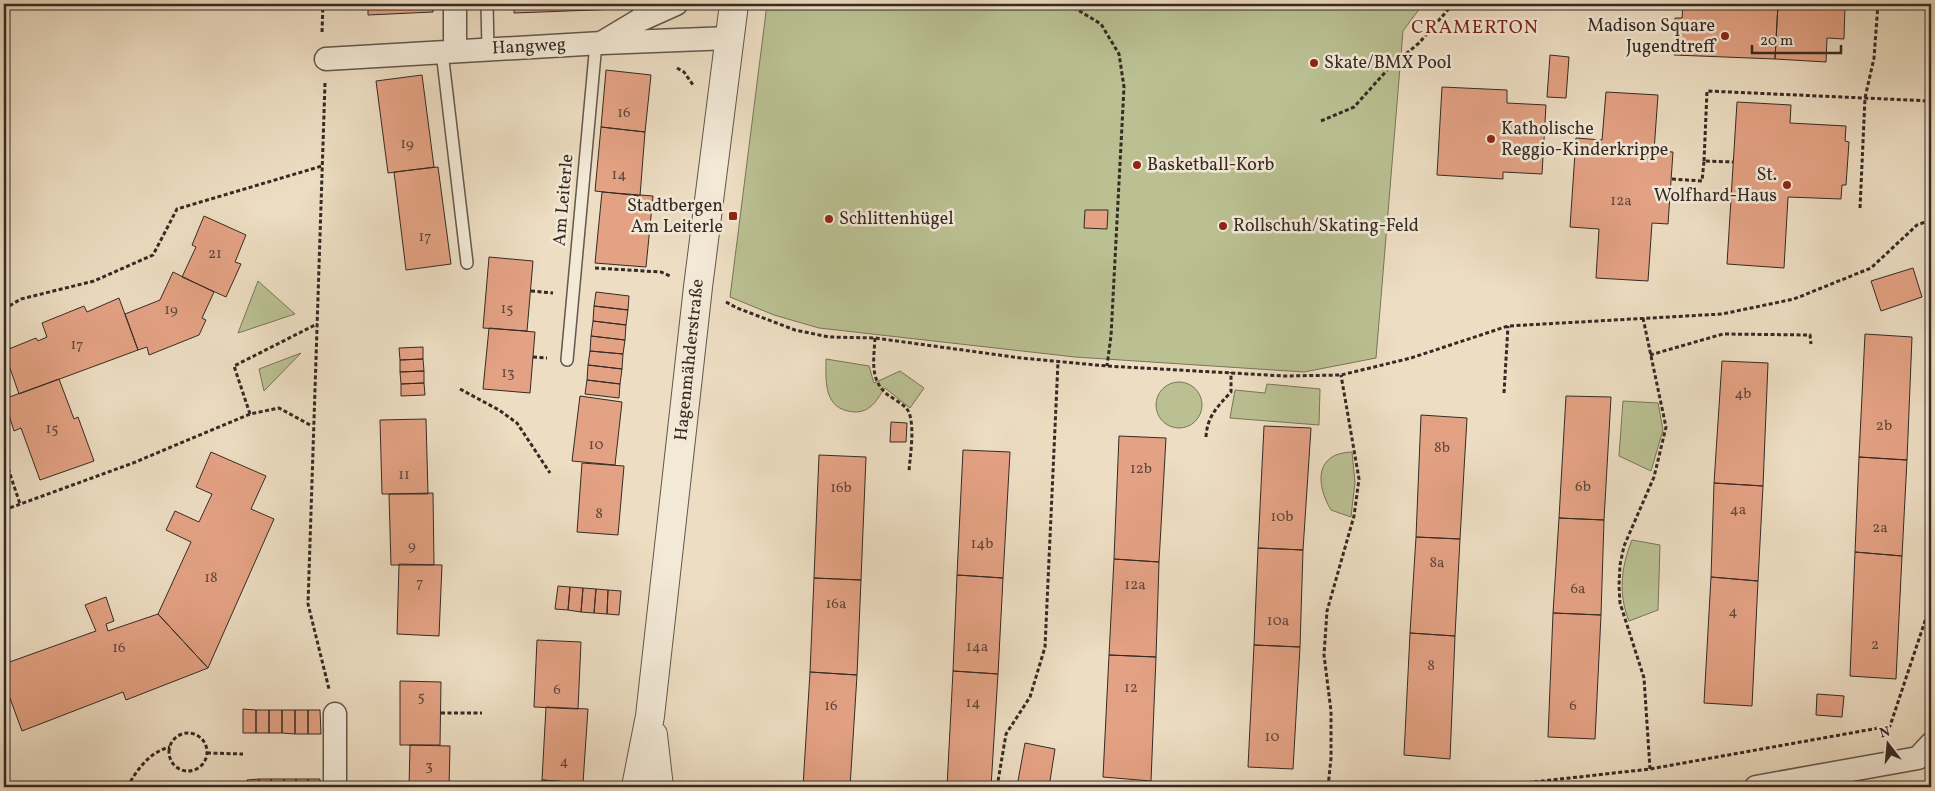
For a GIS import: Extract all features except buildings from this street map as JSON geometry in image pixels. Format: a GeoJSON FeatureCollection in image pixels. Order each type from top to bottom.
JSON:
{"type":"FeatureCollection","features":[{"type":"Feature","properties":{"kind":"street"},"geometry":{"type":"LineString","coordinates":[[448,51],[454,4]]}},
{"type":"Feature","properties":{"kind":"street","name":"Hangweg"},"geometry":{"type":"LineString","coordinates":[[326,59],[599,43],[676,4]]}},
{"type":"Feature","properties":{"kind":"street","name":"Hagenmähderstraße"},"geometry":{"type":"LineString","coordinates":[[636,787],[650,716],[686,285],[730,38],[734,4]]}},
{"type":"Feature","properties":{"kind":"street","name":"Hangweg"},"geometry":{"type":"LineString","coordinates":[[638,22],[730,38]]}},
{"type":"Feature","properties":{"kind":"street"},"geometry":{"type":"LineString","coordinates":[[335,714],[335,787]]}},
{"type":"Feature","properties":{"kind":"street","name":"Hagenmähderstraße"},"geometry":{"type":"LineString","coordinates":[[650,716],[660,787]]}},
{"type":"Feature","properties":{"kind":"street"},"geometry":{"type":"LineString","coordinates":[[1756,787],[1924,751]]}},
{"type":"Feature","properties":{"kind":"lane"},"geometry":{"type":"LineString","coordinates":[[486,4],[488,49]]}},
{"type":"Feature","properties":{"kind":"lane","name":"Am Leiterle"},"geometry":{"type":"LineString","coordinates":[[567,360],[599,43]]}},
{"type":"Feature","properties":{"kind":"lane"},"geometry":{"type":"LineString","coordinates":[[448,51],[467,263]]}},
{"type":"Feature","properties":{"kind":"path"},"geometry":{"type":"LineString","coordinates":[[1068,4],[1101,24],[1119,54],[1124,87],[1123,144],[1108,366]]}},
{"type":"Feature","properties":{"kind":"path"},"geometry":{"type":"LineString","coordinates":[[1321,121],[1354,107],[1389,68],[1419,43],[1453,4]]}},
{"type":"Feature","properties":{"kind":"path"},"geometry":{"type":"LineString","coordinates":[[1860,208],[1865,98],[1874,58],[1878,4]]}},
{"type":"Feature","properties":{"kind":"path"},"geometry":{"type":"LineString","coordinates":[[326,59],[318,324],[312,426],[308,604],[335,714]]}},
{"type":"Feature","properties":{"kind":"path"},"geometry":{"type":"LineString","coordinates":[[669,62],[684,72],[692,83],[694,90]]}},
{"type":"Feature","properties":{"kind":"path"},"geometry":{"type":"LineString","coordinates":[[1672,180],[1702,181],[1707,91],[1931,101]]}},
{"type":"Feature","properties":{"kind":"path"},"geometry":{"type":"LineString","coordinates":[[1704,161],[1733,162]]}},
{"type":"Feature","properties":{"kind":"path"},"geometry":{"type":"LineString","coordinates":[[4,309],[21,299],[94,281],[153,255],[177,210],[322,166]]}},
{"type":"Feature","properties":{"kind":"path"},"geometry":{"type":"LineString","coordinates":[[576,266],[660,272],[737,308],[795,330],[829,337],[875,338],[1058,362],[1108,366],[1284,376],[1341,375],[1411,358],[1508,326],[1722,314],[1794,299],[1871,268],[1917,225],[1931,220]]}},
{"type":"Feature","properties":{"kind":"path"},"geometry":{"type":"LineString","coordinates":[[1643,318],[1666,427],[1654,476],[1624,546],[1620,565],[1619,586],[1622,610],[1644,678],[1650,769]]}},
{"type":"Feature","properties":{"kind":"path"},"geometry":{"type":"LineString","coordinates":[[250,414],[234,366],[318,324]]}},
{"type":"Feature","properties":{"kind":"path"},"geometry":{"type":"LineString","coordinates":[[1504,393],[1508,326]]}},
{"type":"Feature","properties":{"kind":"path"},"geometry":{"type":"LineString","coordinates":[[1650,355],[1724,334],[1810,335],[1811,344]]}},
{"type":"Feature","properties":{"kind":"path"},"geometry":{"type":"LineString","coordinates":[[875,338],[873,368],[875,377],[886,393],[907,409],[910,419],[909,471]]}},
{"type":"Feature","properties":{"kind":"path"},"geometry":{"type":"LineString","coordinates":[[1931,352],[1928,354],[1931,501]]}},
{"type":"Feature","properties":{"kind":"path"},"geometry":{"type":"LineString","coordinates":[[997,787],[1006,734],[1030,697],[1045,647],[1058,362]]}},
{"type":"Feature","properties":{"kind":"path"},"geometry":{"type":"LineString","coordinates":[[1206,437],[1207,422],[1215,409],[1231,392],[1232,372]]}},
{"type":"Feature","properties":{"kind":"path"},"geometry":{"type":"LineString","coordinates":[[1328,787],[1332,758],[1330,711],[1324,656],[1327,611],[1354,516],[1359,479],[1341,375]]}},
{"type":"Feature","properties":{"kind":"path"},"geometry":{"type":"LineString","coordinates":[[460,389],[499,410],[517,423],[550,473]]}},
{"type":"Feature","properties":{"kind":"path"},"geometry":{"type":"LineString","coordinates":[[4,510],[133,463],[250,414],[279,408],[312,426]]}},
{"type":"Feature","properties":{"kind":"path"},"geometry":{"type":"LineString","coordinates":[[4,456],[20,504]]}},
{"type":"Feature","properties":{"kind":"path"},"geometry":{"type":"LineString","coordinates":[[1489,787],[1650,769],[1890,726],[1931,603]]}},
{"type":"Feature","properties":{"kind":"path"},"geometry":{"type":"LineString","coordinates":[[441,713],[482,713]]}},
{"type":"Feature","properties":{"kind":"path"},"geometry":{"type":"LineString","coordinates":[[182,734],[194,734],[204,742],[207,753],[203,765],[198,769],[185,771],[179,769],[171,760],[170,747],[182,734]]}},
{"type":"Feature","properties":{"kind":"path"},"geometry":{"type":"LineString","coordinates":[[127,787],[138,769],[157,750],[170,747]]}},
{"type":"Feature","properties":{"kind":"path"},"geometry":{"type":"LineString","coordinates":[[207,753],[243,754]]}},
{"type":"Feature","properties":{"kind":"green space"},"geometry":{"type":"Polygon","coordinates":[[[767,4],[1423,4],[1403,31],[1376,358],[1304,372],[1075,357],[819,328],[774,315],[730,297],[767,4]]]}},
{"type":"Feature","properties":{"kind":"green space"},"geometry":{"type":"Polygon","coordinates":[[[258,281],[295,314],[238,333],[258,281]]]}},
{"type":"Feature","properties":{"kind":"green space"},"geometry":{"type":"Polygon","coordinates":[[[301,353],[264,391],[259,369],[301,353]]]}},
{"type":"Feature","properties":{"kind":"green space"},"geometry":{"type":"Polygon","coordinates":[[[826,359],[869,366],[874,383],[900,371],[924,388],[910,408],[885,388],[875,403],[868,409],[860,412],[848,411],[840,408],[830,397],[826,382],[826,359]]]}},
{"type":"Feature","properties":{"kind":"green space"},"geometry":{"type":"Polygon","coordinates":[[[1175,382],[1183,382],[1192,386],[1198,392],[1202,405],[1198,418],[1192,424],[1183,428],[1175,428],[1166,424],[1160,418],[1156,409],[1156,401],[1160,392],[1166,386],[1175,382]]]}},
{"type":"Feature","properties":{"kind":"green space"},"geometry":{"type":"Polygon","coordinates":[[[1267,384],[1320,389],[1319,425],[1230,418],[1235,390],[1265,393],[1267,384]]]}},
{"type":"Feature","properties":{"kind":"green space"},"geometry":{"type":"Polygon","coordinates":[[[1623,401],[1658,403],[1663,430],[1651,471],[1619,456],[1623,401]]]}},
{"type":"Feature","properties":{"kind":"green space"},"geometry":{"type":"Polygon","coordinates":[[[1352,452],[1355,482],[1351,517],[1331,510],[1321,481],[1325,464],[1331,458],[1352,452]]]}},
{"type":"Feature","properties":{"kind":"green space"},"geometry":{"type":"Polygon","coordinates":[[[1632,540],[1660,545],[1658,610],[1629,621],[1623,601],[1622,580],[1625,560],[1632,540]]]}},
{"type":"Feature","properties":{"kind":"place","name":"Madison Square Jugendtreff"},"geometry":{"type":"Point","coordinates":[1725,36]}},
{"type":"Feature","properties":{"kind":"place","name":"Skate/BMX Pool"},"geometry":{"type":"Point","coordinates":[1314,63]}},
{"type":"Feature","properties":{"kind":"place","name":"Katholische Reggio-Kinderkrippe"},"geometry":{"type":"Point","coordinates":[1491,139]}},
{"type":"Feature","properties":{"kind":"place","name":"Basketball-Korb"},"geometry":{"type":"Point","coordinates":[1137,165]}},
{"type":"Feature","properties":{"kind":"place","name":"St. Wolfhard-Haus"},"geometry":{"type":"Point","coordinates":[1787,185]}},
{"type":"Feature","properties":{"kind":"place","name":"Stadtbergen Am Leiterle"},"geometry":{"type":"Point","coordinates":[733,216]}},
{"type":"Feature","properties":{"kind":"place","name":"Schlittenhügel"},"geometry":{"type":"Point","coordinates":[829,219]}},
{"type":"Feature","properties":{"kind":"place","name":"Rollschuh/Skating-Feld"},"geometry":{"type":"Point","coordinates":[1223,226]}},
{"type":"Feature","properties":{"kind":"district","name":"CRAMERTON"},"geometry":{"type":"Point","coordinates":[1475,28]}}]}
